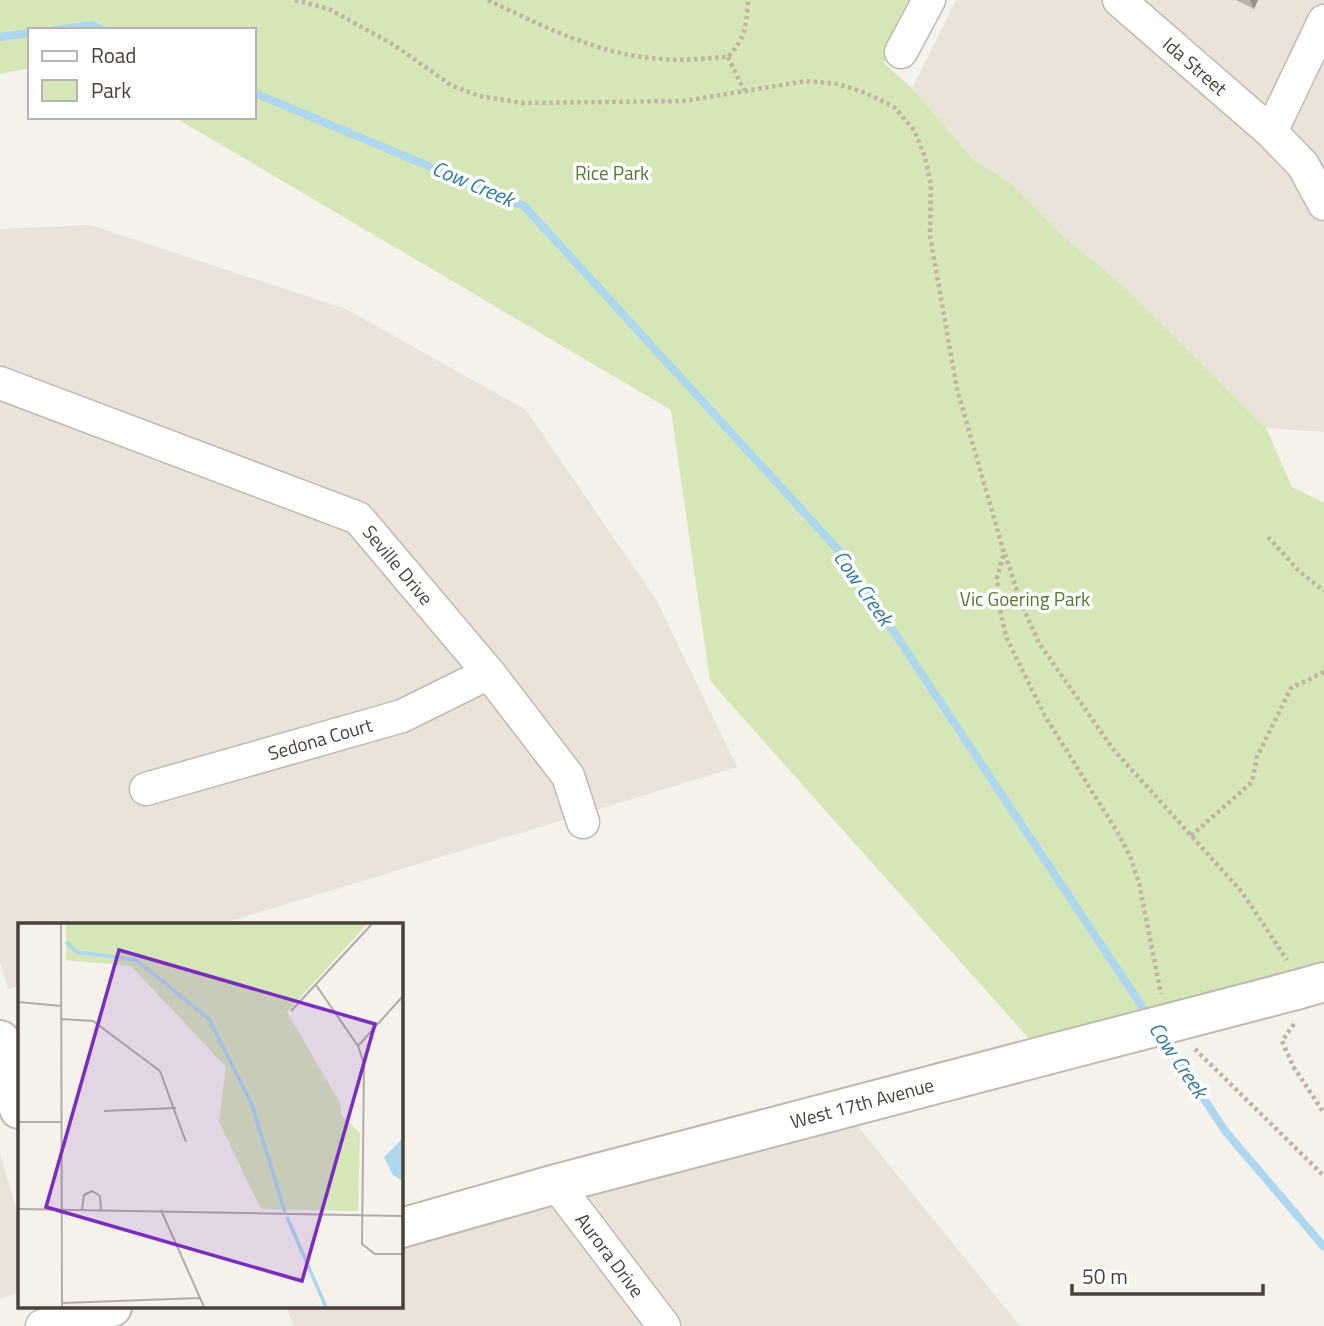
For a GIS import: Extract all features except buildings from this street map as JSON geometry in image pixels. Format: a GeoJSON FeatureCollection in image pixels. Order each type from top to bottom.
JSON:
{"type":"FeatureCollection","features":[{"type":"Feature","properties":{"kind":"street"},"geometry":{"type":"LineString","coordinates":[[901,52],[929,0]]}},
{"type":"Feature","properties":{"kind":"street","name":"Ida Street"},"geometry":{"type":"LineString","coordinates":[[1119,0],[1271,132],[1303,165],[1324,204]]}},
{"type":"Feature","properties":{"kind":"street"},"geometry":{"type":"LineString","coordinates":[[1271,132],[1324,21]]}},
{"type":"Feature","properties":{"kind":"street","name":"Seville Drive"},"geometry":{"type":"LineString","coordinates":[[0,383],[358,518],[489,673],[568,776],[583,822]]}},
{"type":"Feature","properties":{"kind":"street","name":"Sedona Court"},"geometry":{"type":"LineString","coordinates":[[146,789],[402,716],[489,673]]}},
{"type":"Feature","properties":{"kind":"street","name":"West 17th Avenue"},"geometry":{"type":"LineString","coordinates":[[402,1227],[1310,986]]}},
{"type":"Feature","properties":{"kind":"street"},"geometry":{"type":"LineString","coordinates":[[0,1040],[18,1105]]}},
{"type":"Feature","properties":{"kind":"street","name":"Aurora Drive"},"geometry":{"type":"LineString","coordinates":[[556,1184],[664,1326]]}},
{"type":"Feature","properties":{"kind":"path"},"geometry":{"type":"LineString","coordinates":[[295,0],[329,9],[394,45],[451,85],[479,96],[523,103],[684,101],[806,80],[838,84],[866,93],[894,107],[914,130],[925,157],[931,185],[930,236],[957,389],[1021,603],[1039,643],[1113,749],[1242,892],[1286,958],[1310,986],[1300,1017],[1282,1041],[1293,1066],[1324,1112]]}},
{"type":"Feature","properties":{"kind":"path"},"geometry":{"type":"LineString","coordinates":[[488,0],[593,47],[662,60],[728,57],[741,43],[748,0]]}},
{"type":"Feature","properties":{"kind":"path"},"geometry":{"type":"LineString","coordinates":[[728,57],[744,90]]}},
{"type":"Feature","properties":{"kind":"path"},"geometry":{"type":"LineString","coordinates":[[1268,537],[1299,571],[1324,591]]}},
{"type":"Feature","properties":{"kind":"path"},"geometry":{"type":"LineString","coordinates":[[1004,553],[997,578],[999,606],[1007,639],[1045,716],[1130,856],[1139,883],[1161,994],[1168,1005]]}},
{"type":"Feature","properties":{"kind":"path"},"geometry":{"type":"LineString","coordinates":[[1191,836],[1252,782],[1257,757],[1291,688],[1324,672]]}},
{"type":"Feature","properties":{"kind":"path"},"geometry":{"type":"LineString","coordinates":[[1195,1048],[1324,1176]]}},
{"type":"Feature","properties":{"kind":"shaded area"},"geometry":{"type":"Polygon","coordinates":[[[956,0],[1324,0],[1324,432],[1266,428],[1120,283],[1062,235],[1013,185],[974,160],[912,88],[956,0]]]}},
{"type":"Feature","properties":{"kind":"shaded area"},"geometry":{"type":"Polygon","coordinates":[[[90,225],[346,309],[526,410],[657,601],[737,767],[225,923],[18,923],[18,985],[8,989],[0,962],[0,229],[90,225]]]}},
{"type":"Feature","properties":{"kind":"shaded area"},"geometry":{"type":"Polygon","coordinates":[[[843,1108],[1020,1326],[294,1326],[286,1308],[402,1308],[402,1229],[843,1108]]]}},
{"type":"Feature","properties":{"kind":"shaded area"},"geometry":{"type":"Polygon","coordinates":[[[0,1153],[18,1216],[18,1293],[0,1298],[0,1153]]]}},
{"type":"Feature","properties":{"kind":"green space","name":"Vic Goering Park"},"geometry":{"type":"Polygon","coordinates":[[[0,0],[916,0],[884,63],[912,88],[974,160],[1013,185],[1062,235],[1120,283],[1266,428],[1292,487],[1324,503],[1324,967],[1031,1041],[710,681],[671,410],[177,119],[256,119],[256,28],[28,28],[28,68],[0,74],[0,0]]]}},
{"type":"Feature","properties":{"kind":"waterway","name":"Cow Creek"},"geometry":{"type":"LineString","coordinates":[[70,28],[92,25],[99,28]]}},
{"type":"Feature","properties":{"kind":"waterway","name":"Cow Creek"},"geometry":{"type":"LineString","coordinates":[[0,37],[28,33]]}},
{"type":"Feature","properties":{"kind":"waterway","name":"Cow Creek"},"geometry":{"type":"LineString","coordinates":[[256,94],[524,206],[843,555],[1149,1017]]}},
{"type":"Feature","properties":{"kind":"waterway","name":"Cow Creek"},"geometry":{"type":"LineString","coordinates":[[1162,1036],[1226,1132],[1324,1247]]}},
{"type":"Feature","properties":{"kind":"park label","name":"Rice Park"},"geometry":{"type":"Point","coordinates":[612,173]}}]}
